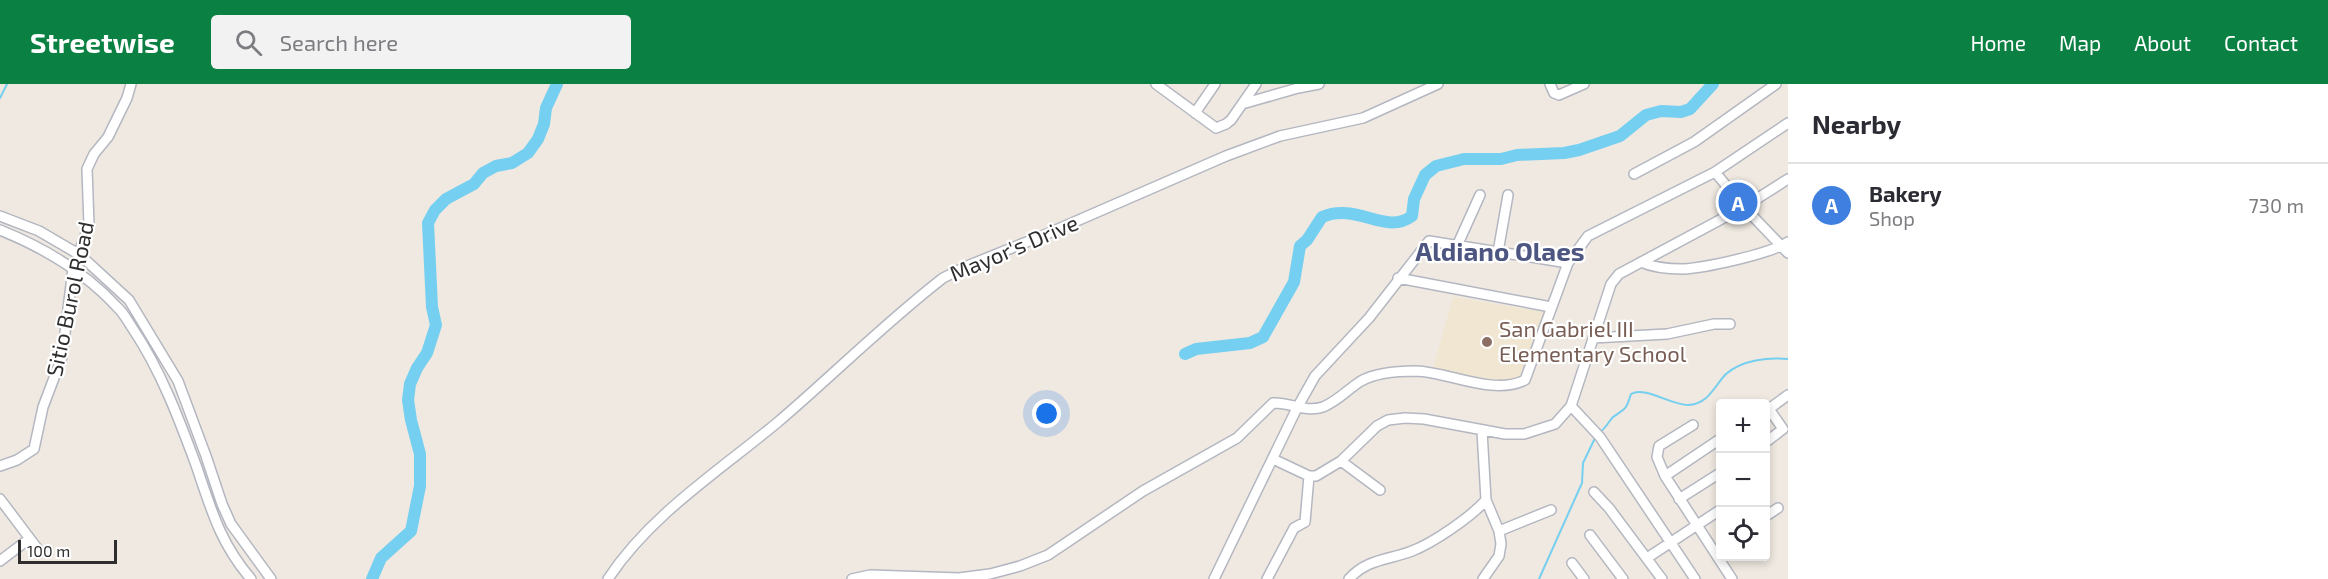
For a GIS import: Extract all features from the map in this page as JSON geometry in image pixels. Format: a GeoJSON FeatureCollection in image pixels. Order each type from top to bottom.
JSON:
{"type":"FeatureCollection","features":[{"type":"Feature","properties":{"kind":"street","name":"Sitio Burol Road"},"geometry":{"type":"LineString","coordinates":[[0,466],[17,460],[34,449],[43,407],[62,357],[73,269],[89,225],[87,169],[94,154],[112,129],[131,84]]}},
{"type":"Feature","properties":{"kind":"street"},"geometry":{"type":"LineString","coordinates":[[1156,84],[1212,127],[1220,127],[1231,120],[1256,84]]}},
{"type":"Feature","properties":{"kind":"street"},"geometry":{"type":"LineString","coordinates":[[1168,93],[1175,84]]}},
{"type":"Feature","properties":{"kind":"street"},"geometry":{"type":"LineString","coordinates":[[1195,114],[1215,84]]}},
{"type":"Feature","properties":{"kind":"street"},"geometry":{"type":"LineString","coordinates":[[1242,104],[1299,86],[1319,84]]}},
{"type":"Feature","properties":{"kind":"street"},"geometry":{"type":"LineString","coordinates":[[1550,84],[1554,93],[1559,95],[1584,84]]}},
{"type":"Feature","properties":{"kind":"street"},"geometry":{"type":"LineString","coordinates":[[1634,174],[1694,142],[1776,84]]}},
{"type":"Feature","properties":{"kind":"street","name":"Mayor's Drive"},"geometry":{"type":"LineString","coordinates":[[608,579],[623,556],[657,522],[943,278],[1226,156],[1280,136],[1363,118],[1433,85]]}},
{"type":"Feature","properties":{"kind":"street"},"geometry":{"type":"LineString","coordinates":[[852,579],[870,575],[959,579],[1020,566],[1048,555],[1143,491],[1237,438],[1273,403],[1282,403],[1297,408],[1322,407],[1336,400],[1363,380],[1387,372],[1418,371],[1468,382],[1516,385],[1525,380],[1568,263],[1588,236],[1715,172],[1788,123]]}},
{"type":"Feature","properties":{"kind":"street"},"geometry":{"type":"LineString","coordinates":[[1715,172],[1744,207],[1786,247]]}},
{"type":"Feature","properties":{"kind":"street"},"geometry":{"type":"LineString","coordinates":[[1273,459],[1309,476],[1316,476],[1341,461],[1366,434],[1388,420],[1424,419],[1505,434],[1524,434],[1555,424],[1571,406],[1611,284],[1618,274],[1744,207],[1788,179]]}},
{"type":"Feature","properties":{"kind":"street"},"geometry":{"type":"LineString","coordinates":[[1457,246],[1480,195]]}},
{"type":"Feature","properties":{"kind":"street"},"geometry":{"type":"LineString","coordinates":[[1498,252],[1508,195]]}},
{"type":"Feature","properties":{"kind":"street"},"geometry":{"type":"LineString","coordinates":[[0,216],[39,231],[80,255],[129,300],[178,381],[231,524],[272,579]]}},
{"type":"Feature","properties":{"kind":"street"},"geometry":{"type":"LineString","coordinates":[[0,230],[35,244],[73,269],[118,307],[141,342],[166,388],[221,537],[237,563],[251,579]]}},
{"type":"Feature","properties":{"kind":"street"},"geometry":{"type":"LineString","coordinates":[[1214,579],[1297,408],[1315,376],[1369,318],[1429,241],[1568,263]]}},
{"type":"Feature","properties":{"kind":"street"},"geometry":{"type":"LineString","coordinates":[[1641,262],[1650,266],[1692,268],[1786,247]]}},
{"type":"Feature","properties":{"kind":"street"},"geometry":{"type":"LineString","coordinates":[[1398,278],[1551,307]]}},
{"type":"Feature","properties":{"kind":"street"},"geometry":{"type":"LineString","coordinates":[[1593,338],[1667,334],[1714,324],[1730,324]]}},
{"type":"Feature","properties":{"kind":"street"},"geometry":{"type":"LineString","coordinates":[[1770,408],[1788,395]]}},
{"type":"Feature","properties":{"kind":"street"},"geometry":{"type":"LineString","coordinates":[[1571,406],[1596,434],[1695,579]]}},
{"type":"Feature","properties":{"kind":"street"},"geometry":{"type":"LineString","coordinates":[[1770,413],[1784,429],[1770,439]]}},
{"type":"Feature","properties":{"kind":"street"},"geometry":{"type":"LineString","coordinates":[[1693,425],[1659,446],[1657,457],[1665,476],[1695,525],[1716,547]]}},
{"type":"Feature","properties":{"kind":"street"},"geometry":{"type":"LineString","coordinates":[[1482,431],[1486,500],[1500,531],[1501,544],[1499,556],[1483,579]]}},
{"type":"Feature","properties":{"kind":"street"},"geometry":{"type":"LineString","coordinates":[[1665,476],[1716,442]]}},
{"type":"Feature","properties":{"kind":"street"},"geometry":{"type":"LineString","coordinates":[[1341,461],[1380,490]]}},
{"type":"Feature","properties":{"kind":"street"},"geometry":{"type":"LineString","coordinates":[[1679,499],[1716,475]]}},
{"type":"Feature","properties":{"kind":"street"},"geometry":{"type":"LineString","coordinates":[[1267,579],[1294,528],[1305,522],[1309,476]]}},
{"type":"Feature","properties":{"kind":"street"},"geometry":{"type":"LineString","coordinates":[[1594,492],[1662,579]]}},
{"type":"Feature","properties":{"kind":"street"},"geometry":{"type":"LineString","coordinates":[[0,498],[40,552]]}},
{"type":"Feature","properties":{"kind":"street"},"geometry":{"type":"LineString","coordinates":[[1349,579],[1361,566],[1394,558],[1423,545],[1471,515],[1486,500]]}},
{"type":"Feature","properties":{"kind":"street"},"geometry":{"type":"LineString","coordinates":[[1770,513],[1778,508]]}},
{"type":"Feature","properties":{"kind":"street"},"geometry":{"type":"LineString","coordinates":[[1500,531],[1551,510]]}},
{"type":"Feature","properties":{"kind":"street"},"geometry":{"type":"LineString","coordinates":[[1647,558],[1716,512]]}},
{"type":"Feature","properties":{"kind":"street"},"geometry":{"type":"LineString","coordinates":[[1590,535],[1623,579]]}},
{"type":"Feature","properties":{"kind":"street"},"geometry":{"type":"LineString","coordinates":[[0,561],[29,539]]}},
{"type":"Feature","properties":{"kind":"street"},"geometry":{"type":"LineString","coordinates":[[1723,561],[1732,579]]}},
{"type":"Feature","properties":{"kind":"street"},"geometry":{"type":"LineString","coordinates":[[1572,563],[1584,579]]}},
{"type":"Feature","properties":{"kind":"shaded area","name":"San Gabriel III Elementary School"},"geometry":{"type":"Polygon","coordinates":[[[1453,297],[1544,312],[1521,374],[1513,379],[1501,380],[1432,372],[1453,297]]]}},
{"type":"Feature","properties":{"kind":"waterway"},"geometry":{"type":"LineString","coordinates":[[0,98],[7,84]]}},
{"type":"Feature","properties":{"kind":"waterway"},"geometry":{"type":"LineString","coordinates":[[372,579],[381,558],[411,531],[420,486],[420,454],[408,400],[410,384],[427,353],[436,325],[432,307],[428,223],[435,210],[446,199],[474,184],[483,173],[496,166],[512,163],[528,153],[538,139],[544,124],[546,108],[557,84]]}},
{"type":"Feature","properties":{"kind":"waterway"},"geometry":{"type":"LineString","coordinates":[[1185,354],[1196,349],[1250,343],[1263,337],[1294,282],[1300,246],[1307,240],[1322,217],[1335,213],[1347,213],[1381,221],[1402,221],[1412,216],[1414,199],[1425,175],[1436,166],[1464,159],[1501,159],[1517,155],[1579,150],[1620,136],[1646,115],[1661,111],[1681,112],[1690,109],[1713,84]]}},
{"type":"Feature","properties":{"kind":"waterway"},"geometry":{"type":"LineString","coordinates":[[1600,432],[1613,417],[1625,408],[1631,394],[1643,392],[1681,404],[1695,404],[1706,398],[1726,374],[1740,365],[1764,359],[1788,359]]}},
{"type":"Feature","properties":{"kind":"waterway"},"geometry":{"type":"LineString","coordinates":[[1539,579],[1582,483],[1583,463],[1596,436]]}},
{"type":"Feature","properties":{"kind":"place","name":"Bakery"},"geometry":{"type":"Point","coordinates":[1738,202]}},
{"type":"Feature","properties":{"kind":"place","name":"San Gabriel III Elementary School"},"geometry":{"type":"Point","coordinates":[1487,342]}},
{"type":"Feature","properties":{"kind":"district","name":"Aldiano Olaes"},"geometry":{"type":"Point","coordinates":[1500,252]}}]}
